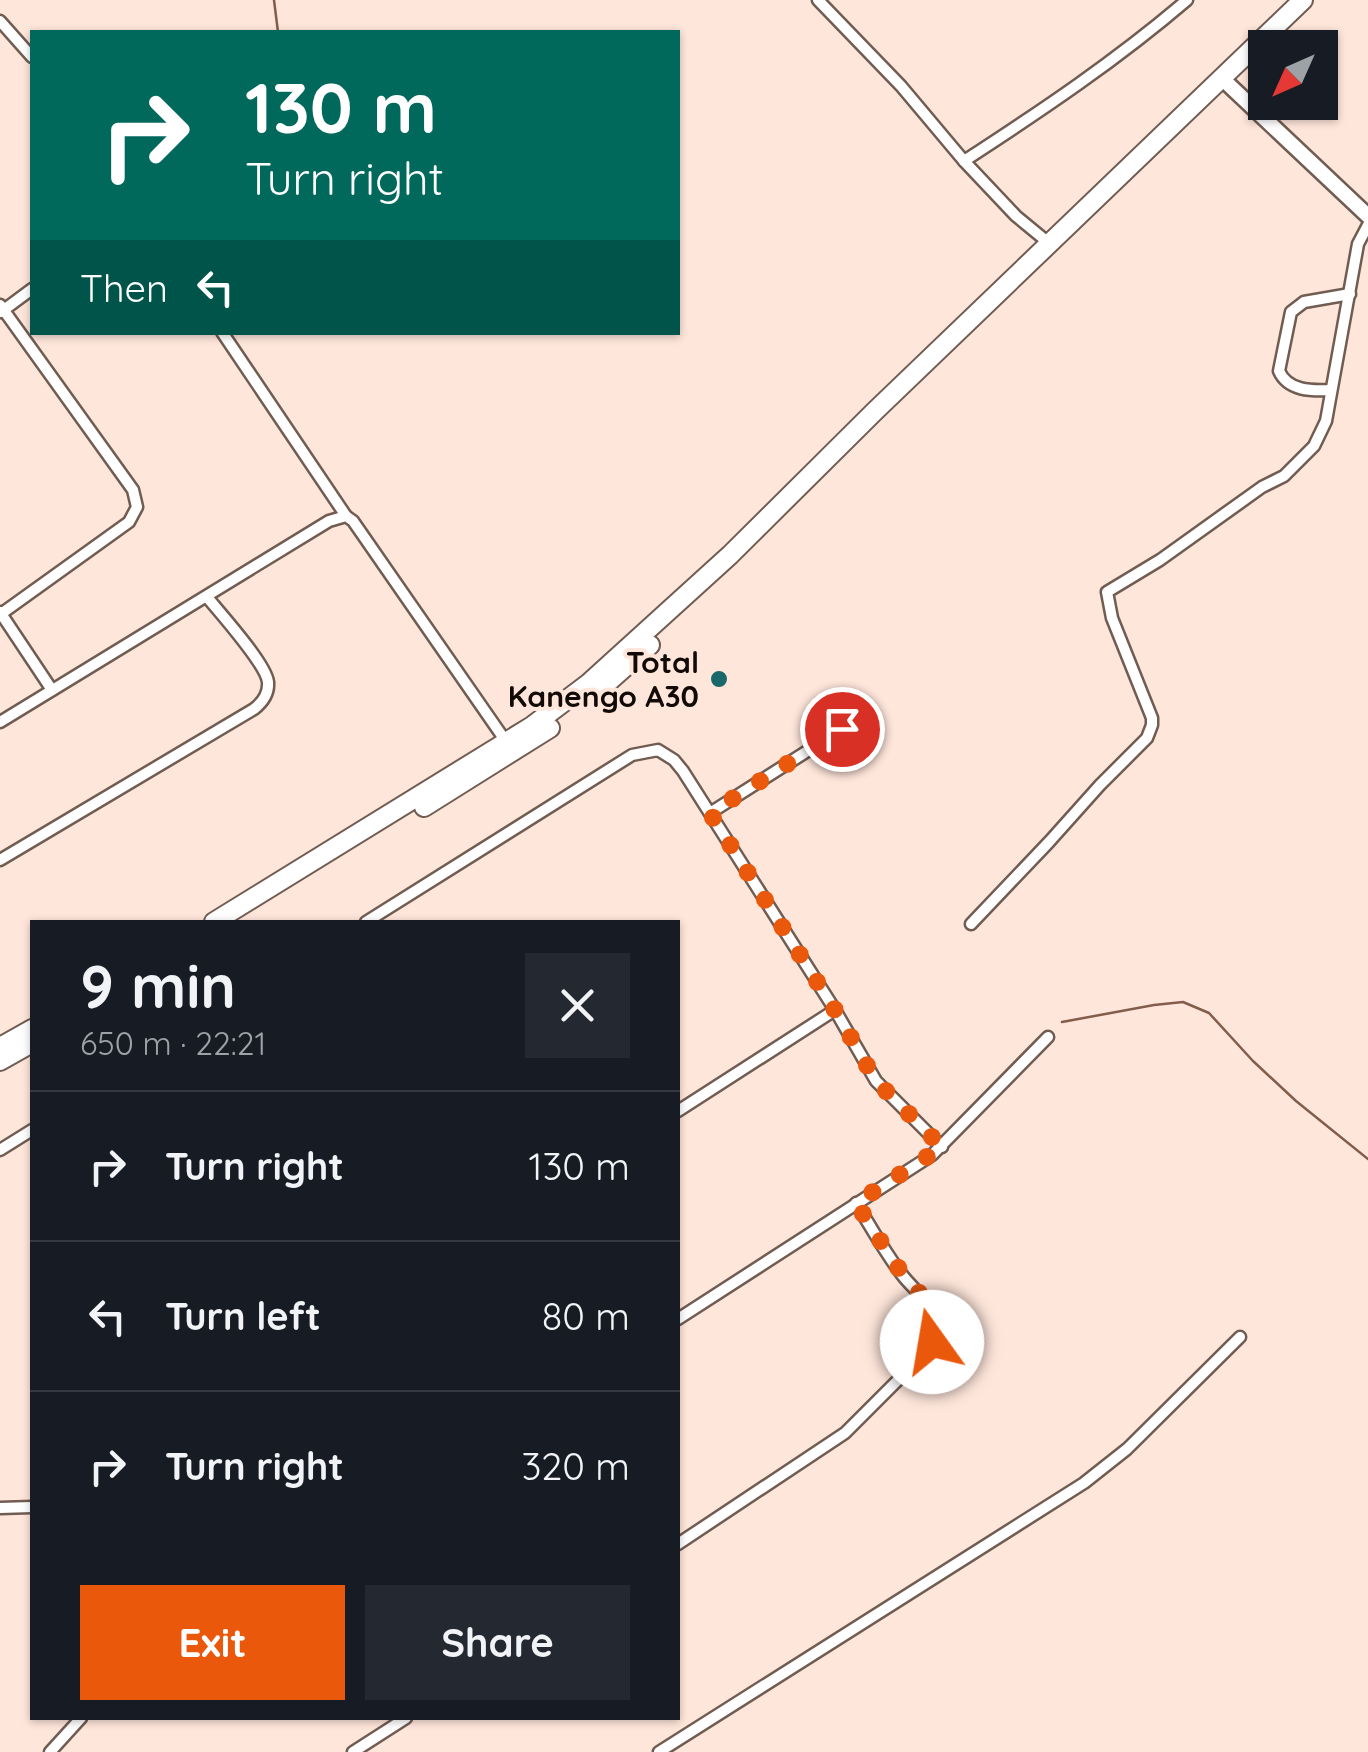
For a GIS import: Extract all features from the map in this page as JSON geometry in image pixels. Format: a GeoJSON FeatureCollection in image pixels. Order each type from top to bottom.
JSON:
{"type":"FeatureCollection","features":[{"type":"Feature","properties":{"kind":"highway"},"geometry":{"type":"LineString","coordinates":[[237,920],[510,747],[570,699],[730,555],[1303,0]]}},
{"type":"Feature","properties":{"kind":"highway"},"geometry":{"type":"LineString","coordinates":[[1287,30],[1318,0]]}},
{"type":"Feature","properties":{"kind":"highway"},"geometry":{"type":"LineString","coordinates":[[217,920],[510,747],[556,725],[594,694],[676,620],[1248,67]]}},
{"type":"Feature","properties":{"kind":"highway"},"geometry":{"type":"LineString","coordinates":[[0,1047],[30,1030]]}},
{"type":"Feature","properties":{"kind":"highway"},"geometry":{"type":"LineString","coordinates":[[0,1062],[30,1043]]}},
{"type":"Feature","properties":{"kind":"street"},"geometry":{"type":"LineString","coordinates":[[818,0],[901,86],[1016,216],[1050,244]]}},
{"type":"Feature","properties":{"kind":"street"},"geometry":{"type":"LineString","coordinates":[[964,161],[1083,83],[1186,0]]}},
{"type":"Feature","properties":{"kind":"street"},"geometry":{"type":"LineString","coordinates":[[0,21],[30,55]]}},
{"type":"Feature","properties":{"kind":"street"},"geometry":{"type":"LineString","coordinates":[[1229,85],[1368,216]]}},
{"type":"Feature","properties":{"kind":"street"},"geometry":{"type":"LineString","coordinates":[[971,924],[1150,732],[1152,718],[1112,618],[1108,592],[1284,476],[1319,438],[1326,420],[1358,244],[1368,226]]}},
{"type":"Feature","properties":{"kind":"street"},"geometry":{"type":"LineString","coordinates":[[30,290],[1,309],[133,490],[137,507],[129,522],[0,613],[52,690]]}},
{"type":"Feature","properties":{"kind":"street"},"geometry":{"type":"LineString","coordinates":[[1331,390],[1289,385],[1279,372],[1291,312],[1304,302],[1350,294]]}},
{"type":"Feature","properties":{"kind":"street"},"geometry":{"type":"LineString","coordinates":[[224,335],[346,516],[510,747]]}},
{"type":"Feature","properties":{"kind":"street"},"geometry":{"type":"LineString","coordinates":[[0,722],[329,521],[346,516]]}},
{"type":"Feature","properties":{"kind":"street"},"geometry":{"type":"LineString","coordinates":[[0,860],[262,702],[268,687],[264,670],[208,597]]}},
{"type":"Feature","properties":{"kind":"street"},"geometry":{"type":"LineString","coordinates":[[710,813],[842,729]]}},
{"type":"Feature","properties":{"kind":"street"},"geometry":{"type":"LineString","coordinates":[[369,920],[632,755],[658,750],[674,760],[710,813],[876,1081],[942,1147]]}},
{"type":"Feature","properties":{"kind":"street"},"geometry":{"type":"LineString","coordinates":[[680,1111],[835,1010]]}},
{"type":"Feature","properties":{"kind":"street"},"geometry":{"type":"LineString","coordinates":[[680,1318],[942,1147],[1048,1038]]}},
{"type":"Feature","properties":{"kind":"street"},"geometry":{"type":"LineString","coordinates":[[0,1150],[30,1131]]}},
{"type":"Feature","properties":{"kind":"street"},"geometry":{"type":"LineString","coordinates":[[680,1543],[845,1434],[932,1342],[937,1328],[929,1305],[896,1265],[856,1203]]}},
{"type":"Feature","properties":{"kind":"street"},"geometry":{"type":"LineString","coordinates":[[659,1752],[1084,1483],[1127,1450],[1240,1337]]}},
{"type":"Feature","properties":{"kind":"street"},"geometry":{"type":"LineString","coordinates":[[0,1508],[30,1508]]}},
{"type":"Feature","properties":{"kind":"street"},"geometry":{"type":"LineString","coordinates":[[50,1752],[79,1720]]}},
{"type":"Feature","properties":{"kind":"street"},"geometry":{"type":"LineString","coordinates":[[353,1752],[403,1720]]}},
{"type":"Feature","properties":{"kind":"waterway"},"geometry":{"type":"LineString","coordinates":[[274,0],[278,30]]}},
{"type":"Feature","properties":{"kind":"waterway"},"geometry":{"type":"LineString","coordinates":[[1062,1022],[1183,1002],[1209,1013],[1296,1101],[1368,1159]]}},
{"type":"Feature","properties":{"kind":"place","name":"Total Kanengo A30"},"geometry":{"type":"Point","coordinates":[719,679]}},
{"type":"Feature","properties":{"kind":"route"},"geometry":{"type":"LineString","coordinates":[[842,729],[710,813],[876,1081],[942,1147],[856,1203],[904,1277],[929,1305],[937,1328],[932,1342]]}}]}
